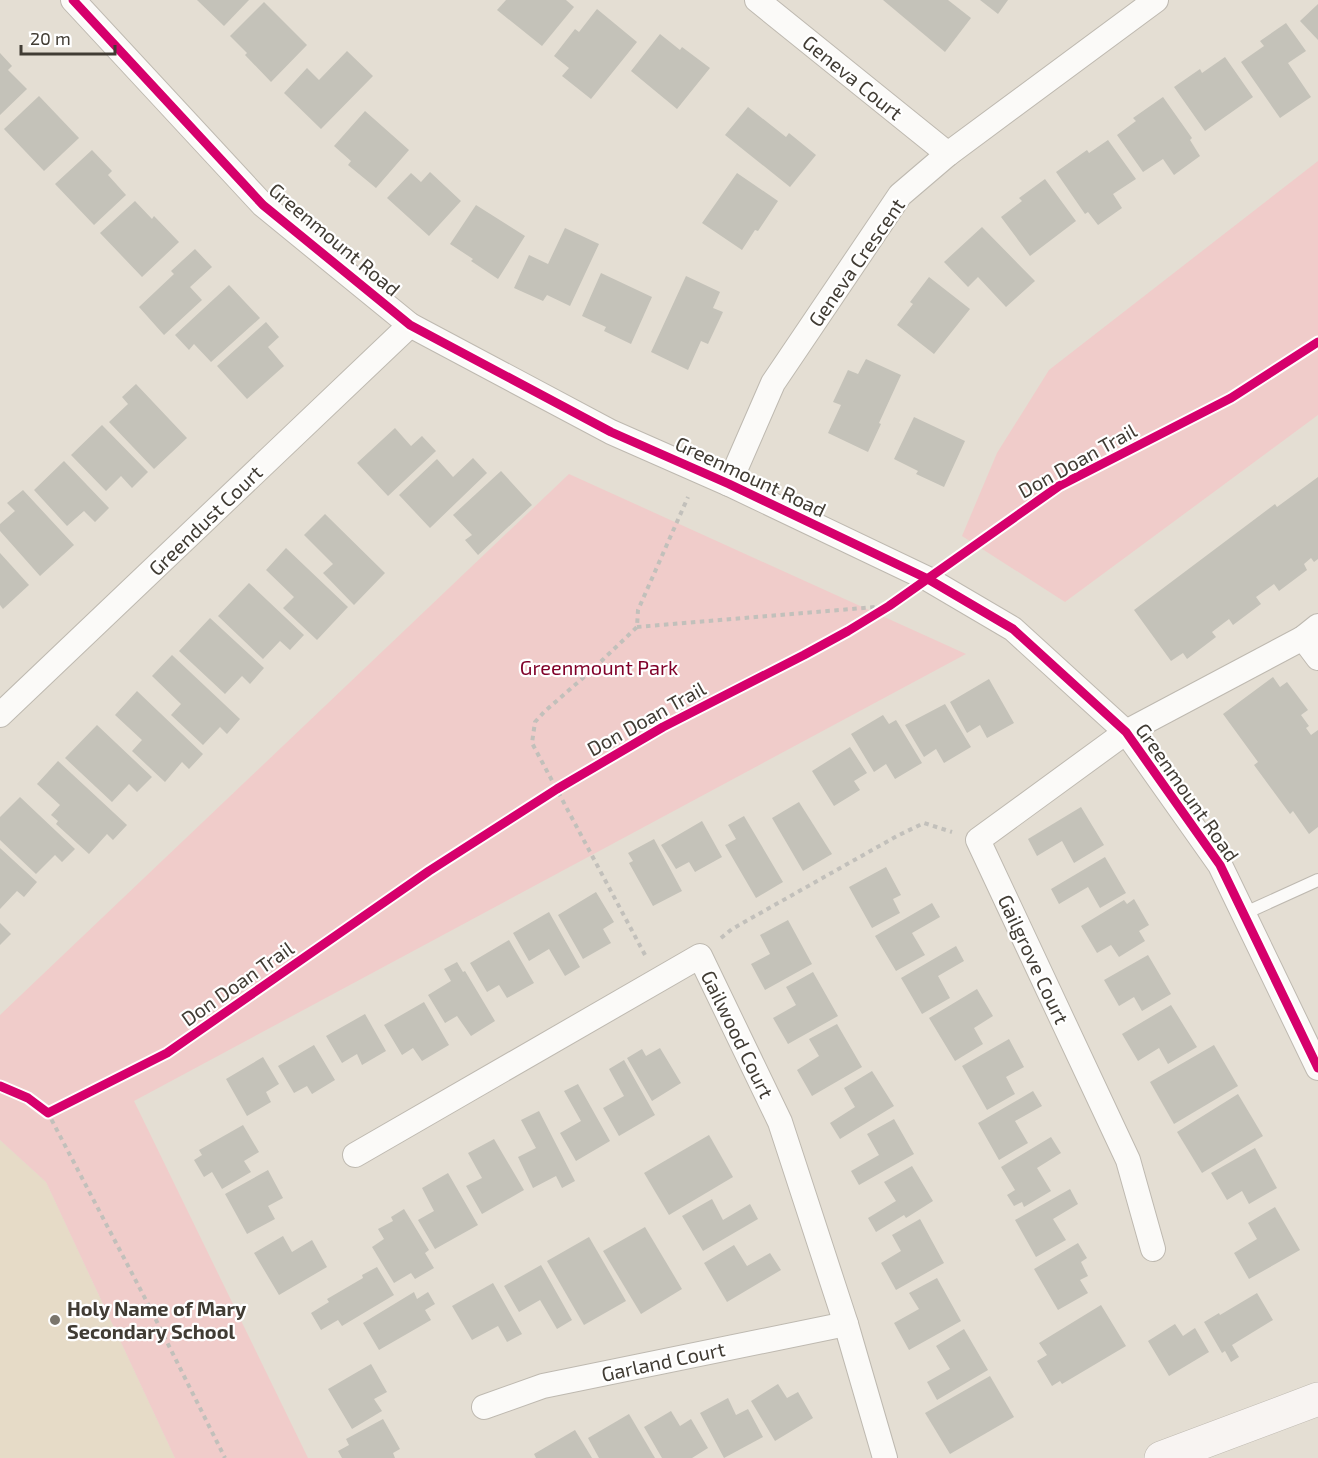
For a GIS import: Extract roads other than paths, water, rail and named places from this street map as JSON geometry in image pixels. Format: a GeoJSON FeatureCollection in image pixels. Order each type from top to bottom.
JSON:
{"type":"FeatureCollection","features":[{"type":"Feature","properties":{"kind":"street","name":"Greenmount Road"},"geometry":{"type":"LineString","coordinates":[[73,0],[263,205],[410,325],[611,432],[729,484],[928,579],[1013,629],[1126,732],[1220,865],[1318,1068]]}},
{"type":"Feature","properties":{"kind":"street","name":"Geneva Court"},"geometry":{"type":"LineString","coordinates":[[757,0],[948,154]]}},
{"type":"Feature","properties":{"kind":"street","name":"Geneva Crescent"},"geometry":{"type":"LineString","coordinates":[[729,484],[773,383],[900,195],[948,154],[1156,0]]}},
{"type":"Feature","properties":{"kind":"street","name":"Greendust Court"},"geometry":{"type":"LineString","coordinates":[[4,703],[410,325]]}},
{"type":"Feature","properties":{"kind":"street"},"geometry":{"type":"LineString","coordinates":[[1126,732],[1310,632],[1318,658]]}},
{"type":"Feature","properties":{"kind":"street","name":"Gailgrove Court"},"geometry":{"type":"LineString","coordinates":[[1126,732],[978,840],[1128,1160],[1153,1249]]}},
{"type":"Feature","properties":{"kind":"street","name":"Gailwood Court"},"geometry":{"type":"LineString","coordinates":[[355,1155],[700,956],[780,1122],[846,1324],[885,1458]]}},
{"type":"Feature","properties":{"kind":"street","name":"Garland Court"},"geometry":{"type":"LineString","coordinates":[[484,1407],[543,1386],[846,1324]]}},
{"type":"Feature","properties":{"kind":"street"},"geometry":{"type":"LineString","coordinates":[[1161,1458],[1318,1399]]}},
{"type":"Feature","properties":{"kind":"lane"},"geometry":{"type":"LineString","coordinates":[[1244,914],[1318,880]]}},
{"type":"Feature","properties":{"kind":"place","name":"Holy Name of Mary Secondary School"},"geometry":{"type":"Point","coordinates":[55,1320]}},
{"type":"Feature","properties":{"kind":"park label","name":"Greenmount Park"},"geometry":{"type":"Point","coordinates":[599,667]}}]}
